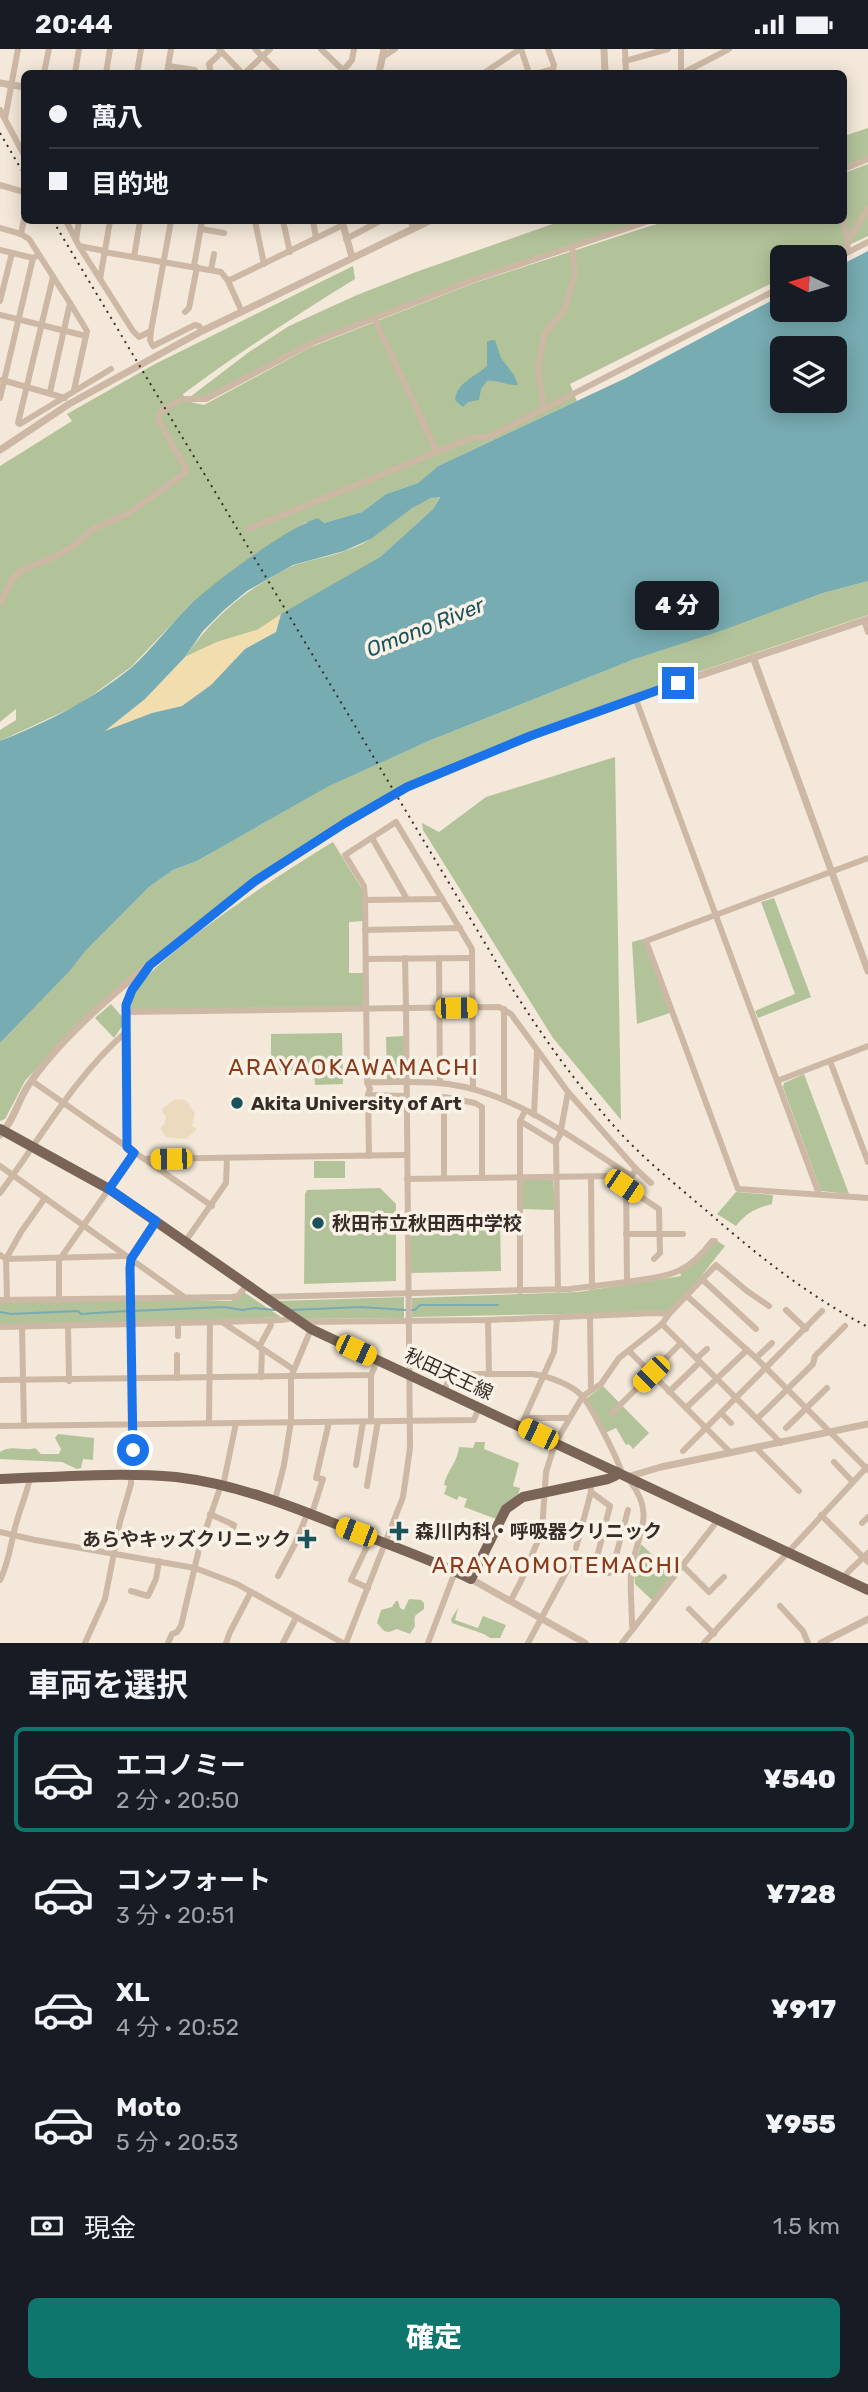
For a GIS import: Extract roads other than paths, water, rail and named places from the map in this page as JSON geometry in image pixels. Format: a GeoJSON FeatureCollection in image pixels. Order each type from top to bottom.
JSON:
{"type":"FeatureCollection","features":[{"type":"Feature","properties":{"kind":"main road","name":"秋田天王線"},"geometry":{"type":"LineString","coordinates":[[1,1131],[109,1189],[312,1329],[479,1407],[523,1422],[555,1443],[868,1590]]}},
{"type":"Feature","properties":{"kind":"main road"},"geometry":{"type":"LineString","coordinates":[[0,1479],[132,1475],[177,1478],[222,1486],[275,1500],[310,1513],[471,1579],[506,1509],[523,1497],[591,1487],[622,1474]]}},
{"type":"Feature","properties":{"kind":"street"},"geometry":{"type":"LineString","coordinates":[[5,119],[18,49]]}},
{"type":"Feature","properties":{"kind":"street"},"geometry":{"type":"LineString","coordinates":[[45,70],[49,49]]}},
{"type":"Feature","properties":{"kind":"street"},"geometry":{"type":"LineString","coordinates":[[76,70],[79,49]]}},
{"type":"Feature","properties":{"kind":"street"},"geometry":{"type":"LineString","coordinates":[[106,70],[110,49]]}},
{"type":"Feature","properties":{"kind":"street"},"geometry":{"type":"LineString","coordinates":[[137,70],[141,49]]}},
{"type":"Feature","properties":{"kind":"street"},"geometry":{"type":"LineString","coordinates":[[171,49],[167,70],[195,70]]}},
{"type":"Feature","properties":{"kind":"street"},"geometry":{"type":"LineString","coordinates":[[255,49],[275,70]]}},
{"type":"Feature","properties":{"kind":"street"},"geometry":{"type":"LineString","coordinates":[[247,70],[270,49]]}},
{"type":"Feature","properties":{"kind":"street"},"geometry":{"type":"LineString","coordinates":[[321,49],[342,70]]}},
{"type":"Feature","properties":{"kind":"street"},"geometry":{"type":"LineString","coordinates":[[345,70],[354,49]]}},
{"type":"Feature","properties":{"kind":"street"},"geometry":{"type":"LineString","coordinates":[[380,70],[384,53],[395,49]]}},
{"type":"Feature","properties":{"kind":"street"},"geometry":{"type":"LineString","coordinates":[[498,70],[521,49],[528,70]]}},
{"type":"Feature","properties":{"kind":"street"},"geometry":{"type":"LineString","coordinates":[[548,49],[554,65],[550,70]]}},
{"type":"Feature","properties":{"kind":"street"},"geometry":{"type":"LineString","coordinates":[[604,49],[606,70]]}},
{"type":"Feature","properties":{"kind":"street"},"geometry":{"type":"LineString","coordinates":[[625,61],[668,49]]}},
{"type":"Feature","properties":{"kind":"street"},"geometry":{"type":"LineString","coordinates":[[681,49],[682,70]]}},
{"type":"Feature","properties":{"kind":"street"},"geometry":{"type":"LineString","coordinates":[[688,70],[729,49]]}},
{"type":"Feature","properties":{"kind":"street"},"geometry":{"type":"LineString","coordinates":[[210,70],[209,64],[220,50],[240,70]]}},
{"type":"Feature","properties":{"kind":"street"},"geometry":{"type":"LineString","coordinates":[[625,50],[626,70]]}},
{"type":"Feature","properties":{"kind":"street"},"geometry":{"type":"LineString","coordinates":[[0,83],[21,86]]}},
{"type":"Feature","properties":{"kind":"street"},"geometry":{"type":"LineString","coordinates":[[0,110],[21,149]]}},
{"type":"Feature","properties":{"kind":"street"},"geometry":{"type":"LineString","coordinates":[[847,168],[868,159]]}},
{"type":"Feature","properties":{"kind":"street"},"geometry":{"type":"LineString","coordinates":[[0,184],[21,191]]}},
{"type":"Feature","properties":{"kind":"street"},"geometry":{"type":"LineString","coordinates":[[847,241],[868,209]]}},
{"type":"Feature","properties":{"kind":"street"},"geometry":{"type":"LineString","coordinates":[[21,234],[23,224]]}},
{"type":"Feature","properties":{"kind":"street"},"geometry":{"type":"LineString","coordinates":[[68,224],[132,331],[139,337],[151,331]]}},
{"type":"Feature","properties":{"kind":"street"},"geometry":{"type":"LineString","coordinates":[[77,243],[79,224]]}},
{"type":"Feature","properties":{"kind":"street"},"geometry":{"type":"LineString","coordinates":[[100,279],[110,224]]}},
{"type":"Feature","properties":{"kind":"street"},"geometry":{"type":"LineString","coordinates":[[134,257],[140,224]]}},
{"type":"Feature","properties":{"kind":"street"},"geometry":{"type":"LineString","coordinates":[[170,224],[150,340],[153,346],[195,325],[202,331]]}},
{"type":"Feature","properties":{"kind":"street"},"geometry":{"type":"LineString","coordinates":[[185,312],[189,308],[202,224]]}},
{"type":"Feature","properties":{"kind":"street"},"geometry":{"type":"LineString","coordinates":[[256,224],[264,264]]}},
{"type":"Feature","properties":{"kind":"street"},"geometry":{"type":"LineString","coordinates":[[285,224],[290,252]]}},
{"type":"Feature","properties":{"kind":"street"},"geometry":{"type":"LineString","coordinates":[[314,224],[316,238]]}},
{"type":"Feature","properties":{"kind":"street"},"geometry":{"type":"LineString","coordinates":[[228,281],[290,252],[340,224]]}},
{"type":"Feature","properties":{"kind":"street"},"geometry":{"type":"LineString","coordinates":[[342,224],[352,257]]}},
{"type":"Feature","properties":{"kind":"street"},"geometry":{"type":"LineString","coordinates":[[346,239],[372,224]]}},
{"type":"Feature","properties":{"kind":"street"},"geometry":{"type":"LineString","coordinates":[[0,450],[69,404],[202,331],[352,257],[412,224]]}},
{"type":"Feature","properties":{"kind":"street"},"geometry":{"type":"LineString","coordinates":[[0,603],[20,571],[72,547],[93,529],[129,513],[185,473],[186,468],[158,419],[160,412],[182,398],[206,399],[314,342],[473,280],[640,224]]}},
{"type":"Feature","properties":{"kind":"street"},"geometry":{"type":"LineString","coordinates":[[844,224],[848,252],[868,242]]}},
{"type":"Feature","properties":{"kind":"street"},"geometry":{"type":"LineString","coordinates":[[0,228],[21,234],[29,240],[36,256],[71,303],[87,331],[74,390]]}},
{"type":"Feature","properties":{"kind":"street"},"geometry":{"type":"LineString","coordinates":[[201,229],[223,233]]}},
{"type":"Feature","properties":{"kind":"street"},"geometry":{"type":"LineString","coordinates":[[77,243],[134,257],[220,272],[228,281],[242,311]]}},
{"type":"Feature","properties":{"kind":"street"},"geometry":{"type":"LineString","coordinates":[[544,410],[538,369],[544,335],[565,309],[572,285],[575,274],[572,246]]}},
{"type":"Feature","properties":{"kind":"street"},"geometry":{"type":"LineString","coordinates":[[0,250],[36,256]]}},
{"type":"Feature","properties":{"kind":"street"},"geometry":{"type":"LineString","coordinates":[[0,301],[12,253]]}},
{"type":"Feature","properties":{"kind":"street"},"geometry":{"type":"LineString","coordinates":[[211,270],[214,254]]}},
{"type":"Feature","properties":{"kind":"street"},"geometry":{"type":"LineString","coordinates":[[0,398],[2,380],[36,256]]}},
{"type":"Feature","properties":{"kind":"street"},"geometry":{"type":"LineString","coordinates":[[53,277],[18,423],[111,369]]}},
{"type":"Feature","properties":{"kind":"street"},"geometry":{"type":"LineString","coordinates":[[249,529],[437,452],[471,439],[489,437],[770,292]]}},
{"type":"Feature","properties":{"kind":"street"},"geometry":{"type":"LineString","coordinates":[[50,392],[71,303]]}},
{"type":"Feature","properties":{"kind":"street"},"geometry":{"type":"LineString","coordinates":[[0,314],[86,336]]}},
{"type":"Feature","properties":{"kind":"street"},"geometry":{"type":"LineString","coordinates":[[374,318],[437,452]]}},
{"type":"Feature","properties":{"kind":"street"},"geometry":{"type":"LineString","coordinates":[[2,380],[64,396],[69,404]]}},
{"type":"Feature","properties":{"kind":"street"},"geometry":{"type":"LineString","coordinates":[[1,1131],[46,1062],[89,1017],[150,965],[231,898],[276,866],[407,787],[530,736],[753,657],[866,620],[868,632]]}},
{"type":"Feature","properties":{"kind":"street"},"geometry":{"type":"LineString","coordinates":[[753,657],[868,971]]}},
{"type":"Feature","properties":{"kind":"street"},"geometry":{"type":"LineString","coordinates":[[635,697],[819,1194]]}},
{"type":"Feature","properties":{"kind":"street"},"geometry":{"type":"LineString","coordinates":[[369,1156],[365,900],[363,887],[345,855],[396,823],[472,949],[473,1089]]}},
{"type":"Feature","properties":{"kind":"street"},"geometry":{"type":"LineString","coordinates":[[372,838],[407,899]]}},
{"type":"Feature","properties":{"kind":"street"},"geometry":{"type":"LineString","coordinates":[[868,858],[646,941],[738,1189],[868,1198]]}},
{"type":"Feature","properties":{"kind":"street"},"geometry":{"type":"LineString","coordinates":[[365,900],[442,899]]}},
{"type":"Feature","properties":{"kind":"street"},"geometry":{"type":"LineString","coordinates":[[365,930],[460,928]]}},
{"type":"Feature","properties":{"kind":"street"},"geometry":{"type":"LineString","coordinates":[[0,1532],[195,1568],[251,1592],[344,1643],[403,1497],[410,1448],[405,958]]}},
{"type":"Feature","properties":{"kind":"street"},"geometry":{"type":"LineString","coordinates":[[439,958],[440,1083]]}},
{"type":"Feature","properties":{"kind":"street"},"geometry":{"type":"LineString","coordinates":[[366,959],[471,958]]}},
{"type":"Feature","properties":{"kind":"street"},"geometry":{"type":"LineString","coordinates":[[127,1147],[128,997],[150,965]]}},
{"type":"Feature","properties":{"kind":"street"},"geometry":{"type":"LineString","coordinates":[[127,1012],[472,1007],[504,1009],[511,1014],[568,1092],[651,1183]]}},
{"type":"Feature","properties":{"kind":"street"},"geometry":{"type":"LineString","coordinates":[[504,1009],[504,1098]]}},
{"type":"Feature","properties":{"kind":"street"},"geometry":{"type":"LineString","coordinates":[[0,1193],[63,1102],[127,1031]]}},
{"type":"Feature","properties":{"kind":"street"},"geometry":{"type":"LineString","coordinates":[[777,1081],[868,1047]]}},
{"type":"Feature","properties":{"kind":"street"},"geometry":{"type":"LineString","coordinates":[[534,1115],[537,1052]]}},
{"type":"Feature","properties":{"kind":"street"},"geometry":{"type":"LineString","coordinates":[[830,1061],[868,1162]]}},
{"type":"Feature","properties":{"kind":"street"},"geometry":{"type":"LineString","coordinates":[[32,1081],[212,1206]]}},
{"type":"Feature","properties":{"kind":"street"},"geometry":{"type":"LineString","coordinates":[[367,1082],[440,1083],[504,1098],[626,1173],[632,1176],[636,1169]]}},
{"type":"Feature","properties":{"kind":"street"},"geometry":{"type":"LineString","coordinates":[[558,1290],[556,1143],[561,1131],[568,1092]]}},
{"type":"Feature","properties":{"kind":"street"},"geometry":{"type":"LineString","coordinates":[[368,1095],[406,1096]]}},
{"type":"Feature","properties":{"kind":"street"},"geometry":{"type":"LineString","coordinates":[[444,1178],[444,1097],[482,1107],[482,1178]]}},
{"type":"Feature","properties":{"kind":"street"},"geometry":{"type":"LineString","coordinates":[[520,1291],[520,1121],[525,1111]]}},
{"type":"Feature","properties":{"kind":"street"},"geometry":{"type":"LineString","coordinates":[[520,1121],[556,1143]]}},
{"type":"Feature","properties":{"kind":"street"},"geometry":{"type":"LineString","coordinates":[[59,1299],[59,1259],[134,1153]]}},
{"type":"Feature","properties":{"kind":"street"},"geometry":{"type":"LineString","coordinates":[[143,1159],[407,1155]]}},
{"type":"Feature","properties":{"kind":"street"},"geometry":{"type":"LineString","coordinates":[[186,1242],[226,1183],[227,1158]]}},
{"type":"Feature","properties":{"kind":"street"},"geometry":{"type":"LineString","coordinates":[[0,1166],[184,1297]]}},
{"type":"Feature","properties":{"kind":"street"},"geometry":{"type":"LineString","coordinates":[[626,1173],[624,1186],[627,1282]]}},
{"type":"Feature","properties":{"kind":"street"},"geometry":{"type":"LineString","coordinates":[[407,1179],[609,1176],[659,1209],[660,1253],[654,1259]]}},
{"type":"Feature","properties":{"kind":"street"},"geometry":{"type":"LineString","coordinates":[[591,1177],[592,1287]]}},
{"type":"Feature","properties":{"kind":"street"},"geometry":{"type":"LineString","coordinates":[[45,1198],[3,1257],[3,1299],[130,1301],[238,1296],[247,1285]]}},
{"type":"Feature","properties":{"kind":"street"},"geometry":{"type":"LineString","coordinates":[[85,1643],[105,1599],[132,1475],[129,1257],[156,1221]]}},
{"type":"Feature","properties":{"kind":"street"},"geometry":{"type":"LineString","coordinates":[[626,1234],[683,1234]]}},
{"type":"Feature","properties":{"kind":"street"},"geometry":{"type":"LineString","coordinates":[[268,1300],[408,1297],[592,1287],[675,1274],[715,1241]]}},
{"type":"Feature","properties":{"kind":"street"},"geometry":{"type":"LineString","coordinates":[[3,1257],[129,1257]]}},
{"type":"Feature","properties":{"kind":"street"},"geometry":{"type":"LineString","coordinates":[[511,1600],[542,1531],[546,1472],[555,1443],[583,1396],[601,1384],[619,1358],[662,1324],[716,1265],[769,1306]]}},
{"type":"Feature","properties":{"kind":"street"},"geometry":{"type":"LineString","coordinates":[[703,1280],[756,1329]]}},
{"type":"Feature","properties":{"kind":"street"},"geometry":{"type":"LineString","coordinates":[[688,1297],[756,1358],[867,1468],[852,1481],[705,1643]]}},
{"type":"Feature","properties":{"kind":"street"},"geometry":{"type":"LineString","coordinates":[[786,1310],[806,1329]]}},
{"type":"Feature","properties":{"kind":"street"},"geometry":{"type":"LineString","coordinates":[[683,1451],[822,1311]]}},
{"type":"Feature","properties":{"kind":"street"},"geometry":{"type":"LineString","coordinates":[[0,1327],[270,1321],[293,1317],[488,1320],[669,1314]]}},
{"type":"Feature","properties":{"kind":"street"},"geometry":{"type":"LineString","coordinates":[[590,1317],[591,1391]]}},
{"type":"Feature","properties":{"kind":"street"},"geometry":{"type":"LineString","coordinates":[[558,1318],[554,1352],[523,1422],[569,1419]]}},
{"type":"Feature","properties":{"kind":"street"},"geometry":{"type":"LineString","coordinates":[[488,1320],[489,1374]]}},
{"type":"Feature","properties":{"kind":"street"},"geometry":{"type":"LineString","coordinates":[[261,1377],[260,1348],[271,1325],[270,1321]]}},
{"type":"Feature","properties":{"kind":"street"},"geometry":{"type":"LineString","coordinates":[[209,1423],[210,1322]]}},
{"type":"Feature","properties":{"kind":"street"},"geometry":{"type":"LineString","coordinates":[[222,1322],[292,1373]]}},
{"type":"Feature","properties":{"kind":"street"},"geometry":{"type":"LineString","coordinates":[[178,1323],[178,1336]]}},
{"type":"Feature","properties":{"kind":"street"},"geometry":{"type":"LineString","coordinates":[[662,1324],[781,1443]]}},
{"type":"Feature","properties":{"kind":"street"},"geometry":{"type":"LineString","coordinates":[[68,1325],[69,1381]]}},
{"type":"Feature","properties":{"kind":"street"},"geometry":{"type":"LineString","coordinates":[[757,1419],[813,1364],[815,1356],[845,1326]]}},
{"type":"Feature","properties":{"kind":"street"},"geometry":{"type":"LineString","coordinates":[[22,1327],[24,1426]]}},
{"type":"Feature","properties":{"kind":"street"},"geometry":{"type":"LineString","coordinates":[[275,1500],[285,1465],[291,1422],[292,1373],[312,1329]]}},
{"type":"Feature","properties":{"kind":"street"},"geometry":{"type":"LineString","coordinates":[[756,1358],[772,1342]]}},
{"type":"Feature","properties":{"kind":"street"},"geometry":{"type":"LineString","coordinates":[[612,1413],[681,1343]]}},
{"type":"Feature","properties":{"kind":"street"},"geometry":{"type":"LineString","coordinates":[[669,1392],[707,1349]]}},
{"type":"Feature","properties":{"kind":"street"},"geometry":{"type":"LineString","coordinates":[[686,1409],[747,1350]]}},
{"type":"Feature","properties":{"kind":"street"},"geometry":{"type":"LineString","coordinates":[[629,1351],[731,1453]]}},
{"type":"Feature","properties":{"kind":"street"},"geometry":{"type":"LineString","coordinates":[[177,1355],[177,1378]]}},
{"type":"Feature","properties":{"kind":"street"},"geometry":{"type":"LineString","coordinates":[[367,1486],[375,1421],[371,1375],[378,1360]]}},
{"type":"Feature","properties":{"kind":"street"},"geometry":{"type":"LineString","coordinates":[[0,1380],[261,1377],[292,1373],[371,1375]]}},
{"type":"Feature","properties":{"kind":"street"},"geometry":{"type":"LineString","coordinates":[[444,1390],[452,1374],[544,1376],[567,1385],[583,1396],[618,1461],[622,1474],[636,1489],[644,1507],[631,1575],[634,1628]]}},
{"type":"Feature","properties":{"kind":"street"},"geometry":{"type":"LineString","coordinates":[[786,1428],[827,1388]]}},
{"type":"Feature","properties":{"kind":"street"},"geometry":{"type":"LineString","coordinates":[[0,1426],[474,1420],[479,1407]]}},
{"type":"Feature","properties":{"kind":"street"},"geometry":{"type":"LineString","coordinates":[[721,1413],[731,1423]]}},
{"type":"Feature","properties":{"kind":"street"},"geometry":{"type":"LineString","coordinates":[[278,1576],[310,1513],[323,1479],[316,1478],[329,1422]]}},
{"type":"Feature","properties":{"kind":"street"},"geometry":{"type":"LineString","coordinates":[[356,1465],[363,1422]]}},
{"type":"Feature","properties":{"kind":"street"},"geometry":{"type":"LineString","coordinates":[[167,1643],[181,1626],[210,1514],[222,1486],[236,1423]]}},
{"type":"Feature","properties":{"kind":"street"},"geometry":{"type":"LineString","coordinates":[[622,1474],[868,1424]]}},
{"type":"Feature","properties":{"kind":"street"},"geometry":{"type":"LineString","coordinates":[[756,1448],[799,1491]]}},
{"type":"Feature","properties":{"kind":"street"},"geometry":{"type":"LineString","coordinates":[[834,1462],[852,1481]]}},
{"type":"Feature","properties":{"kind":"street"},"geometry":{"type":"LineString","coordinates":[[0,1580],[30,1478]]}},
{"type":"Feature","properties":{"kind":"street"},"geometry":{"type":"LineString","coordinates":[[591,1487],[610,1506],[595,1565],[596,1571],[612,1571],[628,1510]]}},
{"type":"Feature","properties":{"kind":"street"},"geometry":{"type":"LineString","coordinates":[[576,1548],[591,1487]]}},
{"type":"Feature","properties":{"kind":"street"},"geometry":{"type":"LineString","coordinates":[[210,1514],[234,1525],[229,1538]]}},
{"type":"Feature","properties":{"kind":"street"},"geometry":{"type":"LineString","coordinates":[[821,1515],[867,1557],[844,1579]]}},
{"type":"Feature","properties":{"kind":"street"},"geometry":{"type":"LineString","coordinates":[[862,1523],[868,1517]]}},
{"type":"Feature","properties":{"kind":"street"},"geometry":{"type":"LineString","coordinates":[[622,1643],[718,1520]]}},
{"type":"Feature","properties":{"kind":"street"},"geometry":{"type":"LineString","coordinates":[[368,1588],[351,1580],[371,1538]]}},
{"type":"Feature","properties":{"kind":"street"},"geometry":{"type":"LineString","coordinates":[[131,1591],[148,1597],[156,1579],[159,1561]]}},
{"type":"Feature","properties":{"kind":"street"},"geometry":{"type":"LineString","coordinates":[[683,1566],[709,1592],[724,1577]]}},
{"type":"Feature","properties":{"kind":"street"},"geometry":{"type":"LineString","coordinates":[[528,1643],[569,1567]]}},
{"type":"Feature","properties":{"kind":"street"},"geometry":{"type":"LineString","coordinates":[[428,1643],[455,1572]]}},
{"type":"Feature","properties":{"kind":"street"},"geometry":{"type":"LineString","coordinates":[[471,1579],[511,1600],[576,1641],[585,1643]]}},
{"type":"Feature","properties":{"kind":"street"},"geometry":{"type":"LineString","coordinates":[[226,1643],[251,1592]]}},
{"type":"Feature","properties":{"kind":"street"},"geometry":{"type":"LineString","coordinates":[[780,1606],[803,1631],[808,1643]]}},
{"type":"Feature","properties":{"kind":"street"},"geometry":{"type":"LineString","coordinates":[[689,1609],[714,1634]]}},
{"type":"Feature","properties":{"kind":"street"},"geometry":{"type":"LineString","coordinates":[[282,1643],[296,1618]]}},
{"type":"Feature","properties":{"kind":"street"},"geometry":{"type":"LineString","coordinates":[[821,1643],[868,1619]]}},
{"type":"Feature","properties":{"kind":"water","name":"Omono River"},"geometry":{"type":"Polygon","coordinates":[[[868,251],[868,581],[820,594],[635,659],[431,740],[329,786],[197,861],[173,870],[149,887],[0,1043],[0,741],[35,726],[101,690],[139,661],[201,595],[289,532],[318,518],[324,523],[362,512],[386,494],[418,483],[438,466],[626,378],[770,301],[770,322],[847,322],[847,262],[868,251]],[[440,497],[431,498],[412,508],[371,539],[344,551],[293,565],[247,591],[203,631],[185,657],[145,699],[105,731],[152,713],[182,706],[211,685],[245,649],[276,632],[281,614],[380,557],[433,509],[440,497]]]}},
{"type":"Feature","properties":{"kind":"water"},"geometry":{"type":"Polygon","coordinates":[[[495,340],[501,358],[518,385],[487,381],[481,389],[479,400],[468,402],[463,407],[455,400],[456,394],[463,384],[487,366],[487,342],[495,340]]]}},
{"type":"Feature","properties":{"kind":"waterway"},"geometry":{"type":"LineString","coordinates":[[291,1310],[361,1307],[415,1310],[420,1305],[498,1305]]}},
{"type":"Feature","properties":{"kind":"waterway"},"geometry":{"type":"LineString","coordinates":[[132,1311],[223,1307],[275,1310]]}},
{"type":"Feature","properties":{"kind":"waterway"},"geometry":{"type":"LineString","coordinates":[[0,1312],[11,1314],[78,1311],[81,1314],[127,1311]]}},
{"type":"Feature","properties":{"kind":"railway"},"geometry":{"type":"LineString","coordinates":[[0,133],[21,169]]}},
{"type":"Feature","properties":{"kind":"railway"},"geometry":{"type":"LineString","coordinates":[[55,224],[510,985],[564,1064],[593,1102],[645,1158],[785,1274],[868,1327]]}},
{"type":"Feature","properties":{"kind":"place","name":"Akita University of Art"},"geometry":{"type":"Point","coordinates":[237,1103]}},
{"type":"Feature","properties":{"kind":"place","name":"秋田市立秋田西中学校"},"geometry":{"type":"Point","coordinates":[318,1223]}},
{"type":"Feature","properties":{"kind":"place","name":"森川内科・呼吸器クリニック"},"geometry":{"type":"Point","coordinates":[399,1531]}},
{"type":"Feature","properties":{"kind":"place","name":"あらやキッズクリニック"},"geometry":{"type":"Point","coordinates":[307,1539]}},
{"type":"Feature","properties":{"kind":"district","name":"ARAYAOKAWAMACHI"},"geometry":{"type":"Point","coordinates":[354,1067]}},
{"type":"Feature","properties":{"kind":"district","name":"ARAYAOMOTEMACHI"},"geometry":{"type":"Point","coordinates":[557,1565]}}]}
